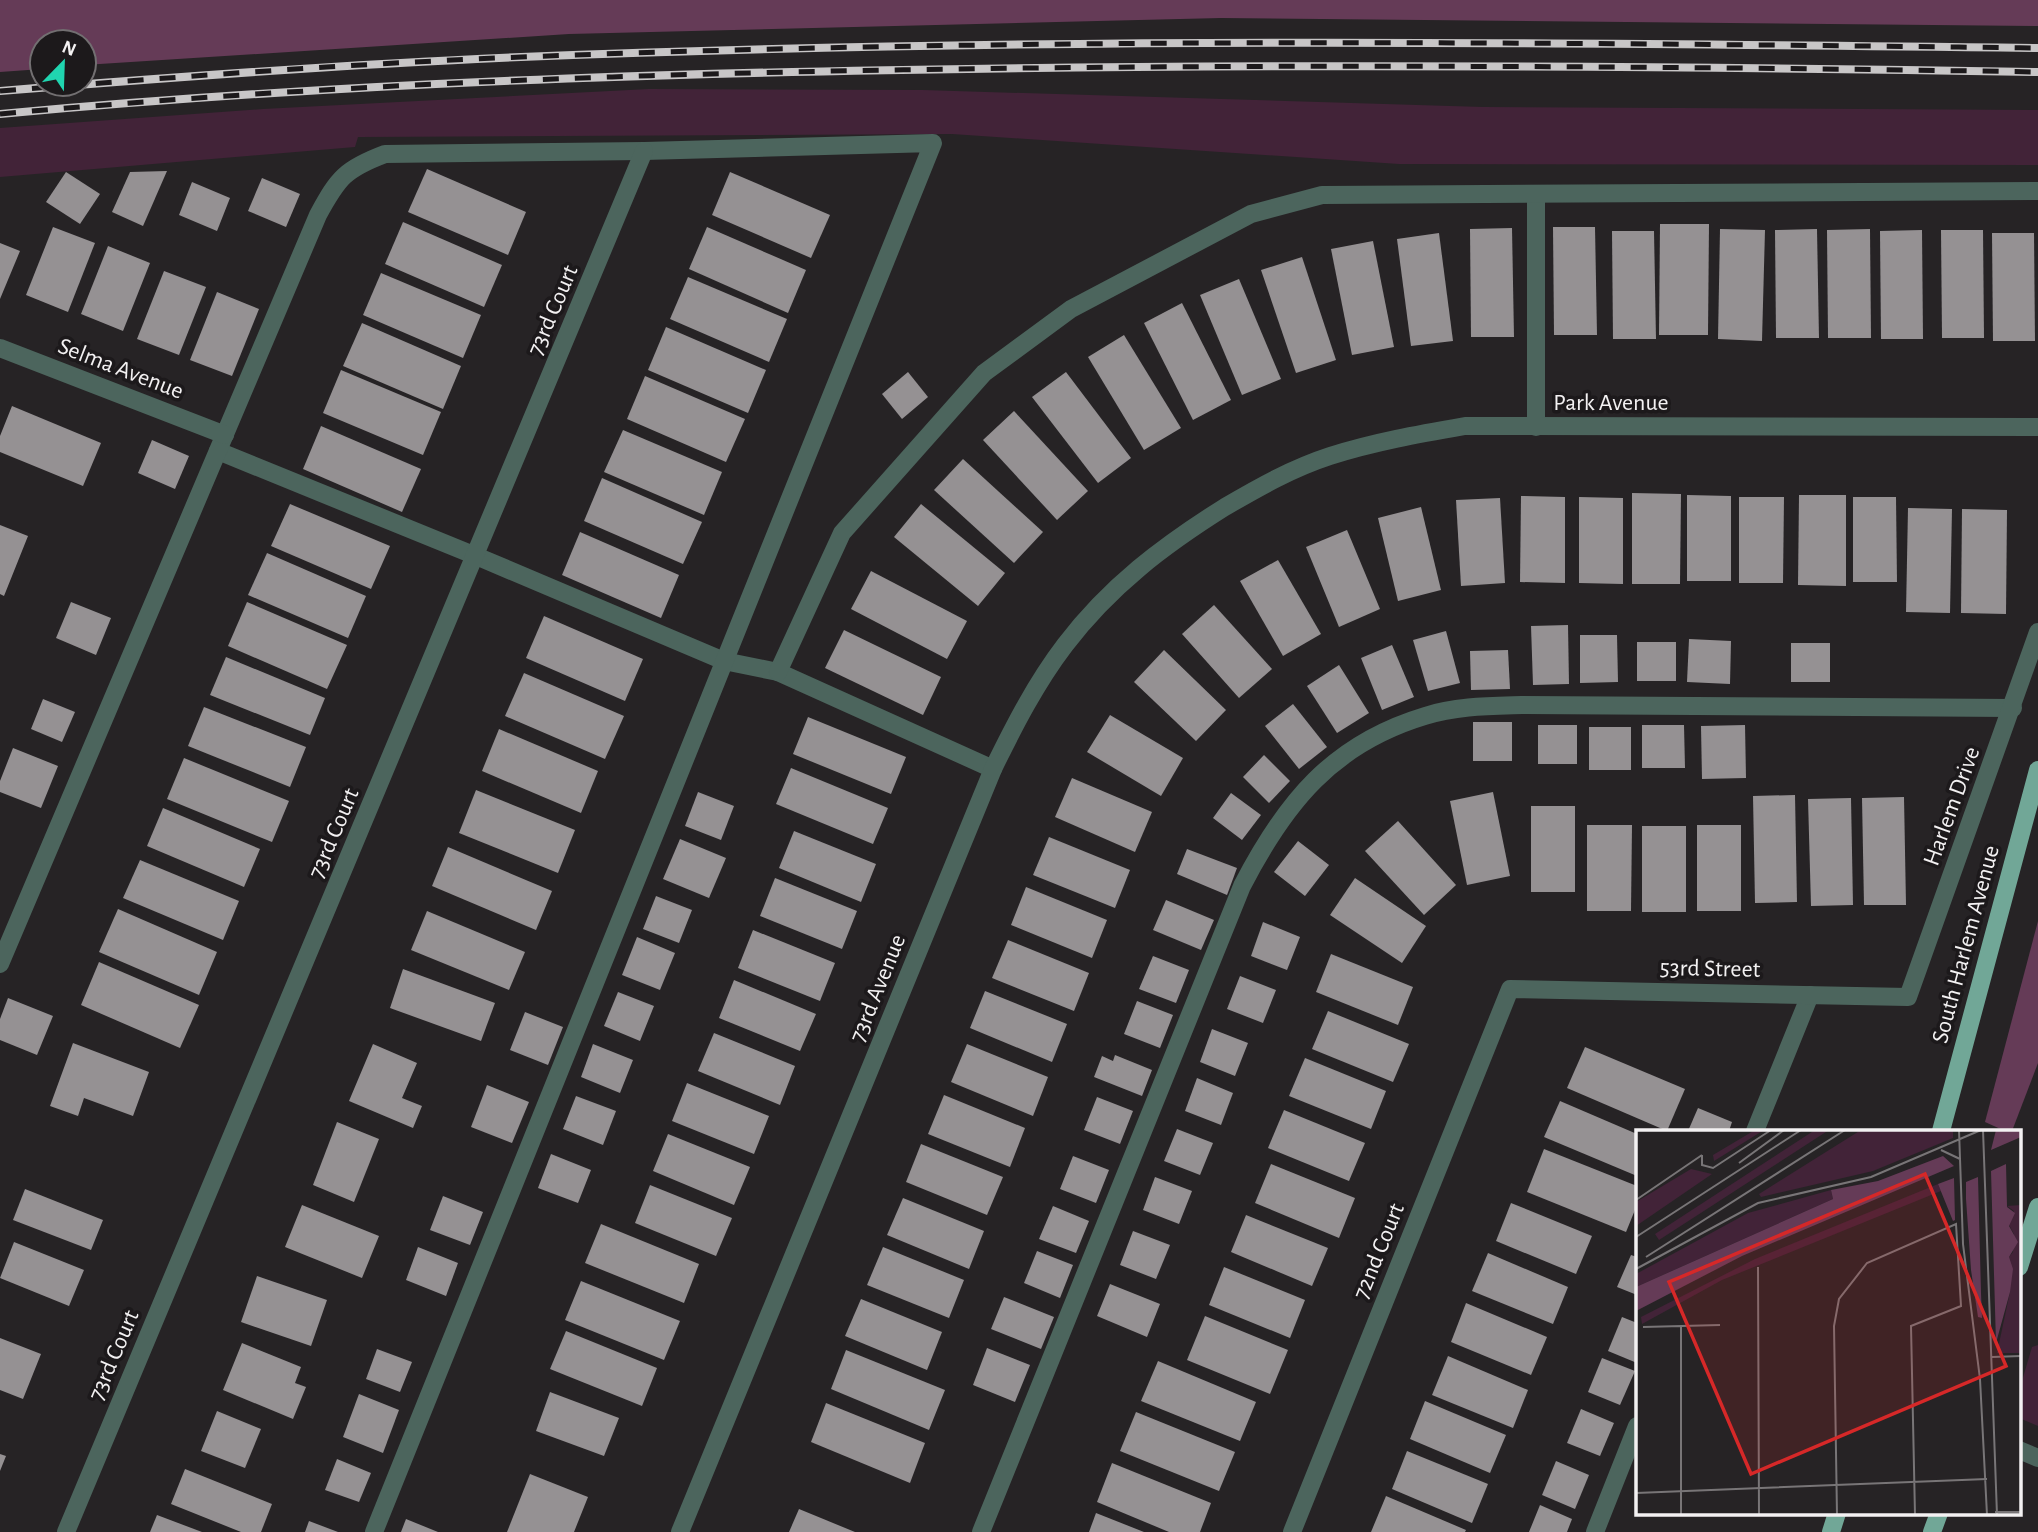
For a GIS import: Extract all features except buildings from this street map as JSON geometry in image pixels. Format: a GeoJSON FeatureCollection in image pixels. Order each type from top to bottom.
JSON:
{"type":"FeatureCollection","features":[{"type":"Feature","properties":{"kind":"main road","name":"South Harlem Avenue"},"geometry":{"type":"LineString","coordinates":[[1941,1130],[2038,770]]}},
{"type":"Feature","properties":{"kind":"main road"},"geometry":{"type":"LineString","coordinates":[[2021,1260],[2038,1207]]}},
{"type":"Feature","properties":{"kind":"main road"},"geometry":{"type":"LineString","coordinates":[[1831,1532],[1837,1514]]}},
{"type":"Feature","properties":{"kind":"street"},"geometry":{"type":"LineString","coordinates":[[0,964],[318,215],[334,186],[358,164],[386,154],[644,152],[933,143],[374,1532]]}},
{"type":"Feature","properties":{"kind":"street","name":"73rd Court"},"geometry":{"type":"LineString","coordinates":[[66,1532],[644,152]]}},
{"type":"Feature","properties":{"kind":"street"},"geometry":{"type":"LineString","coordinates":[[778,672],[842,533],[984,373],[1071,309],[1251,214],[1322,195],[2038,191]]}},
{"type":"Feature","properties":{"kind":"street"},"geometry":{"type":"LineString","coordinates":[[1536,194],[1536,427]]}},
{"type":"Feature","properties":{"kind":"street","name":"Selma Avenue"},"geometry":{"type":"LineString","coordinates":[[0,348],[476,556],[724,661],[778,672],[993,769]]}},
{"type":"Feature","properties":{"kind":"street","name":"Park Avenue"},"geometry":{"type":"LineString","coordinates":[[1204,520],[1267,482],[1328,456],[1392,438],[1465,426],[2038,427]]}},
{"type":"Feature","properties":{"kind":"street","name":"73rd Avenue"},"geometry":{"type":"LineString","coordinates":[[680,1532],[993,769],[1026,705],[1064,646],[1103,600],[1148,559],[1204,520]]}},
{"type":"Feature","properties":{"kind":"street","name":"Harlem Drive"},"geometry":{"type":"LineString","coordinates":[[1909,997],[2038,632]]}},
{"type":"Feature","properties":{"kind":"street"},"geometry":{"type":"LineString","coordinates":[[981,1532],[1242,886],[1265,842],[1320,773],[1349,751],[1385,731],[1427,715],[1472,707],[2013,708]]}},
{"type":"Feature","properties":{"kind":"street","name":"53rd Street"},"geometry":{"type":"LineString","coordinates":[[1510,989],[1909,997]]}},
{"type":"Feature","properties":{"kind":"street","name":"72nd Court"},"geometry":{"type":"LineString","coordinates":[[1292,1532],[1510,989]]}},
{"type":"Feature","properties":{"kind":"street"},"geometry":{"type":"LineString","coordinates":[[1755,1130],[1810,995]]}},
{"type":"Feature","properties":{"kind":"street"},"geometry":{"type":"LineString","coordinates":[[1595,1532],[1636,1429]]}},
{"type":"Feature","properties":{"kind":"street"},"geometry":{"type":"LineString","coordinates":[[2021,1451],[2038,1458]]}},
{"type":"Feature","properties":{"kind":"shaded area"},"geometry":{"type":"Polygon","coordinates":[[[0,0],[2038,0],[2038,26],[1221,18],[569,34],[98,64],[98,28],[28,28],[28,70],[0,72],[0,0]]]}},
{"type":"Feature","properties":{"kind":"shaded area"},"geometry":{"type":"Polygon","coordinates":[[[649,89],[923,90],[1483,107],[2038,110],[2038,165],[1399,164],[952,134],[358,137],[355,147],[0,177],[0,128],[263,109],[649,89]]]}},
{"type":"Feature","properties":{"kind":"shaded area"},"geometry":{"type":"Polygon","coordinates":[[[2038,921],[2038,1063],[2012,1130],[2003,1130],[1985,1122],[2038,921]]]}},
{"type":"Feature","properties":{"kind":"shaded area"},"geometry":{"type":"Polygon","coordinates":[[[2038,1345],[2038,1426],[2021,1419],[2021,1384],[2032,1347],[2038,1345]]]}},
{"type":"Feature","properties":{"kind":"railway"},"geometry":{"type":"LineString","coordinates":[[0,91],[260,71],[456,60],[900,46],[1470,43],[2038,48]]}},
{"type":"Feature","properties":{"kind":"railway"},"geometry":{"type":"LineString","coordinates":[[0,114],[284,92],[568,78],[852,71],[1362,66],[2038,72]]}}]}
